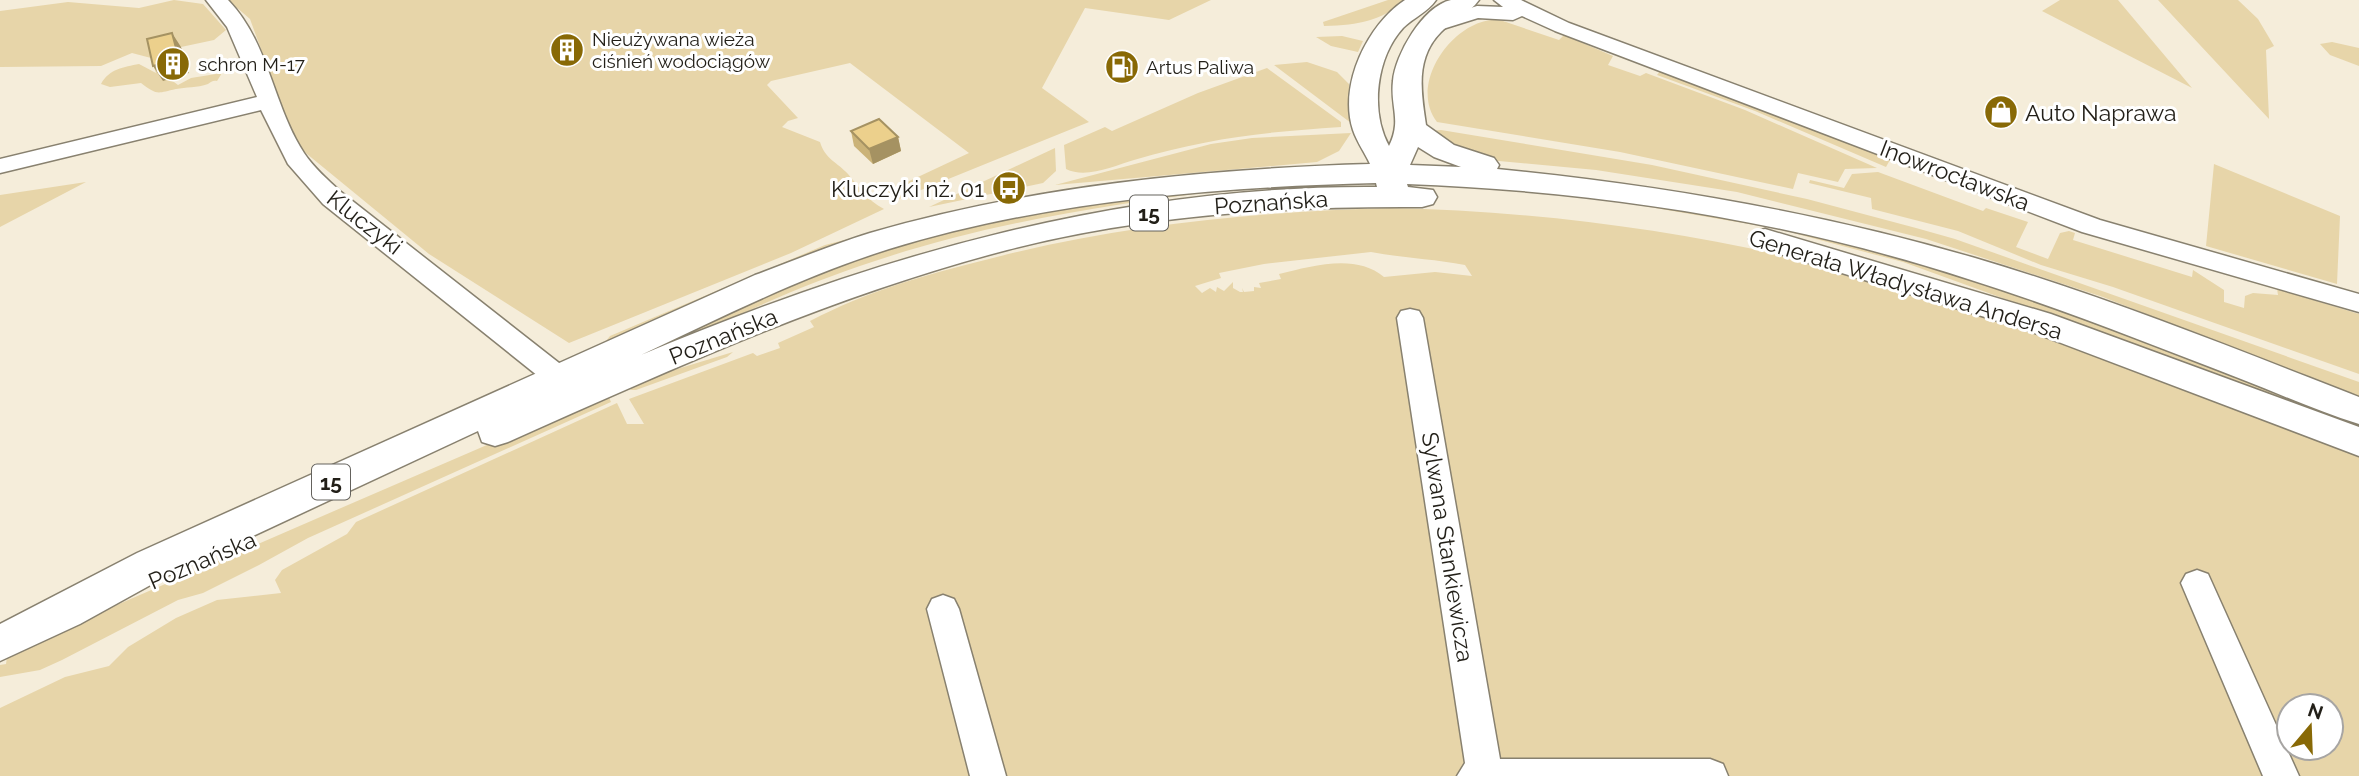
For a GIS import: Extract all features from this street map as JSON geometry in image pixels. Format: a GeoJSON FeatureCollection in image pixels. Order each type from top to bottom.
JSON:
{"type":"FeatureCollection","features":[{"type":"Feature","properties":{"kind":"main road"},"geometry":{"type":"LineString","coordinates":[[1392,185],[1366,128],[1365,83],[1370,57],[1394,20],[1423,0]]}},
{"type":"Feature","properties":{"kind":"main road"},"geometry":{"type":"LineString","coordinates":[[1392,185],[1412,129],[1407,70],[1414,50],[1430,27],[1466,0]]}},
{"type":"Feature","properties":{"kind":"main road","name":"Poznańska"},"geometry":{"type":"LineString","coordinates":[[566,387],[765,283],[860,247],[973,219],[1118,190],[1295,174],[1327,166],[1345,155],[1366,128]]}},
{"type":"Feature","properties":{"kind":"main road","name":"Generała Władysława Andersa"},"geometry":{"type":"LineString","coordinates":[[1412,129],[1444,151],[1472,162],[1559,182],[1692,200],[1775,217],[1969,267],[2198,348],[2359,411]]}},
{"type":"Feature","properties":{"kind":"main road","name":"Poznańska"},"geometry":{"type":"LineString","coordinates":[[1295,174],[1392,185]]}},
{"type":"Feature","properties":{"kind":"main road","name":"Generała Władysława Andersa"},"geometry":{"type":"LineString","coordinates":[[1392,185],[1559,182]]}},
{"type":"Feature","properties":{"kind":"main road","name":"Poznańska"},"geometry":{"type":"LineString","coordinates":[[0,643],[66,612],[151,565],[566,387],[850,287],[954,253],[1016,237],[1183,208],[1320,198],[1392,185]]}},
{"type":"Feature","properties":{"kind":"main road","name":"Generała Władysława Andersa"},"geometry":{"type":"LineString","coordinates":[[1392,185],[1683,223],[1807,249],[2039,322],[2359,442]]}},
{"type":"Feature","properties":{"kind":"street","name":"Kluczyki"},"geometry":{"type":"LineString","coordinates":[[216,0],[237,24],[288,146],[319,186],[566,387]]}},
{"type":"Feature","properties":{"kind":"street"},"geometry":{"type":"LineString","coordinates":[[1482,0],[1518,7]]}},
{"type":"Feature","properties":{"kind":"street"},"geometry":{"type":"LineString","coordinates":[[1430,27],[1477,12],[1518,7]]}},
{"type":"Feature","properties":{"kind":"street","name":"Inowrocławska"},"geometry":{"type":"LineString","coordinates":[[1518,7],[1558,26],[2091,226],[2359,303]]}},
{"type":"Feature","properties":{"kind":"street"},"geometry":{"type":"LineString","coordinates":[[0,166],[268,102]]}},
{"type":"Feature","properties":{"kind":"street","name":"Sylwana Stankiewicza"},"geometry":{"type":"LineString","coordinates":[[1410,318],[1482,776]]}},
{"type":"Feature","properties":{"kind":"street"},"geometry":{"type":"LineString","coordinates":[[2197,583],[2281,776]]}},
{"type":"Feature","properties":{"kind":"street"},"geometry":{"type":"LineString","coordinates":[[943,609],[988,776]]}},
{"type":"Feature","properties":{"kind":"street"},"geometry":{"type":"LineString","coordinates":[[1482,776],[1710,776]]}},
{"type":"Feature","properties":{"kind":"shaded area"},"geometry":{"type":"Polygon","coordinates":[[[174,0],[203,4],[226,30],[214,40],[181,47],[163,79],[170,79],[178,85],[191,78],[222,73],[217,81],[158,92],[141,83],[110,87],[101,84],[113,72],[133,65],[139,64],[156,73],[151,58],[132,53],[101,66],[0,67],[0,11],[68,2],[139,8],[174,0]]]}},
{"type":"Feature","properties":{"kind":"shaded area"},"geometry":{"type":"Polygon","coordinates":[[[228,0],[1211,0],[1169,20],[1085,8],[1042,88],[1089,122],[899,199],[892,198],[888,191],[969,153],[850,63],[771,81],[767,85],[798,118],[788,121],[782,127],[820,142],[828,156],[868,198],[884,209],[791,253],[569,343],[429,254],[296,145],[250,19],[228,0]]]}},
{"type":"Feature","properties":{"kind":"shaded area"},"geometry":{"type":"Polygon","coordinates":[[[1388,0],[1409,0],[1388,13],[1369,20],[1324,26],[1323,22],[1388,0]]]}},
{"type":"Feature","properties":{"kind":"shaded area"},"geometry":{"type":"Polygon","coordinates":[[[2060,0],[2118,0],[2192,88],[2042,11],[2060,0]]]}},
{"type":"Feature","properties":{"kind":"shaded area"},"geometry":{"type":"Polygon","coordinates":[[[2158,0],[2238,0],[2258,19],[2274,46],[2266,50],[2269,119],[2158,0]]]}},
{"type":"Feature","properties":{"kind":"shaded area"},"geometry":{"type":"Polygon","coordinates":[[[1500,20],[1559,40],[1564,35],[1613,56],[1608,65],[1640,76],[1646,73],[1745,110],[1877,168],[1845,169],[1838,182],[1798,173],[1793,189],[1620,152],[1437,122],[1429,107],[1428,89],[1440,55],[1452,40],[1467,29],[1483,22],[1500,20]]]}},
{"type":"Feature","properties":{"kind":"shaded area"},"geometry":{"type":"Polygon","coordinates":[[[1342,36],[1363,41],[1358,52],[1331,46],[1316,37],[1342,36]]]}},
{"type":"Feature","properties":{"kind":"shaded area"},"geometry":{"type":"Polygon","coordinates":[[[2332,42],[2359,48],[2359,66],[2330,55],[2320,44],[2332,42]]]}},
{"type":"Feature","properties":{"kind":"shaded area"},"geometry":{"type":"Polygon","coordinates":[[[1307,62],[1337,72],[1349,84],[1351,123],[1274,65],[1307,62]]]}},
{"type":"Feature","properties":{"kind":"shaded area"},"geometry":{"type":"Polygon","coordinates":[[[1267,68],[1341,122],[1341,127],[1212,141],[1091,172],[1066,169],[1064,145],[1105,127],[1112,131],[1198,93],[1267,68]]]}},
{"type":"Feature","properties":{"kind":"shaded area"},"geometry":{"type":"Polygon","coordinates":[[[1660,71],[1891,158],[1886,167],[1755,111],[1657,75],[1660,71]]]}},
{"type":"Feature","properties":{"kind":"shaded area"},"geometry":{"type":"Polygon","coordinates":[[[1441,130],[1652,165],[1807,199],[1955,239],[2359,382],[2359,398],[2103,297],[1926,239],[1737,192],[1596,170],[1488,160],[1463,153],[1430,131],[1441,130]]]}},
{"type":"Feature","properties":{"kind":"shaded area"},"geometry":{"type":"Polygon","coordinates":[[[1351,133],[1339,151],[1317,162],[1055,185],[1211,144],[1252,138],[1351,133]]]}},
{"type":"Feature","properties":{"kind":"shaded area"},"geometry":{"type":"Polygon","coordinates":[[[1055,148],[1056,171],[1043,183],[929,207],[1055,148]]]}},
{"type":"Feature","properties":{"kind":"shaded area"},"geometry":{"type":"Polygon","coordinates":[[[2214,164],[2340,216],[2337,284],[2206,246],[2214,164]]]}},
{"type":"Feature","properties":{"kind":"shaded area"},"geometry":{"type":"Polygon","coordinates":[[[1878,172],[1983,211],[1986,208],[2028,222],[2016,247],[2048,259],[2060,233],[2069,231],[2075,233],[2073,240],[2192,277],[2193,270],[2224,290],[2224,302],[2244,308],[2245,296],[2253,293],[2278,295],[2277,289],[2359,314],[2359,374],[2113,287],[2041,265],[1958,231],[1872,209],[1871,198],[1809,183],[1810,180],[1844,188],[1852,174],[1878,172]]]}},
{"type":"Feature","properties":{"kind":"shaded area"},"geometry":{"type":"Polygon","coordinates":[[[86,182],[0,227],[0,195],[86,182]]]}},
{"type":"Feature","properties":{"kind":"shaded area"},"geometry":{"type":"Polygon","coordinates":[[[1224,190],[1048,217],[961,236],[810,284],[620,369],[615,358],[752,298],[882,251],[978,226],[1076,207],[1224,190]]]}},
{"type":"Feature","properties":{"kind":"shaded area"},"geometry":{"type":"Polygon","coordinates":[[[1579,195],[1655,203],[1811,235],[1891,255],[2048,304],[2126,332],[2359,418],[2359,427],[1903,262],[1778,229],[1579,195]]]}},
{"type":"Feature","properties":{"kind":"shaded area"},"geometry":{"type":"Polygon","coordinates":[[[1390,208],[1535,216],[1679,235],[1750,249],[1892,283],[1961,305],[2359,448],[2359,776],[0,776],[0,708],[65,677],[109,666],[128,647],[176,618],[217,600],[281,593],[275,580],[282,570],[347,534],[356,522],[617,403],[627,424],[644,424],[629,399],[753,353],[757,356],[780,348],[778,343],[814,327],[810,321],[895,285],[939,272],[1035,248],[1135,229],[1287,213],[1390,208]],[[1371,252],[1264,264],[1219,273],[1221,278],[1195,286],[1202,293],[1210,288],[1216,292],[1217,287],[1224,291],[1233,282],[1233,288],[1240,292],[1243,292],[1242,288],[1244,292],[1254,291],[1254,287],[1261,288],[1259,283],[1281,279],[1279,274],[1347,263],[1360,265],[1384,277],[1435,272],[1472,276],[1465,265],[1371,252]]]}},
{"type":"Feature","properties":{"kind":"shaded area"},"geometry":{"type":"Polygon","coordinates":[[[964,209],[944,219],[607,345],[606,341],[610,336],[825,245],[964,209]]]}},
{"type":"Feature","properties":{"kind":"shaded area"},"geometry":{"type":"Polygon","coordinates":[[[733,352],[727,357],[636,390],[631,390],[628,384],[733,352]]]}},
{"type":"Feature","properties":{"kind":"shaded area"},"geometry":{"type":"Polygon","coordinates":[[[607,393],[611,402],[308,538],[203,593],[178,600],[62,660],[40,670],[0,677],[0,665],[6,664],[7,657],[82,620],[607,393]]]}},
{"type":"Feature","properties":{"kind":"building"},"geometry":{"type":"Polygon","coordinates":[[[172,33],[179,59],[153,66],[147,39],[172,33]]]}},
{"type":"Feature","properties":{"kind":"building"},"geometry":{"type":"Polygon","coordinates":[[[879,119],[898,137],[869,149],[851,131],[879,119]]]}},
{"type":"Feature","properties":{"kind":"place","name":"Nieużywana wieża ciśnień wodociągów"},"geometry":{"type":"Point","coordinates":[567,50]}},
{"type":"Feature","properties":{"kind":"place","name":"schron M-17"},"geometry":{"type":"Point","coordinates":[173,64]}},
{"type":"Feature","properties":{"kind":"place","name":"Artus Paliwa"},"geometry":{"type":"Point","coordinates":[1122,67]}},
{"type":"Feature","properties":{"kind":"place","name":"Auto Naprawa"},"geometry":{"type":"Point","coordinates":[2001,112]}},
{"type":"Feature","properties":{"kind":"place","name":"Kluczyki nż. 01"},"geometry":{"type":"Point","coordinates":[1009,188]}}]}
